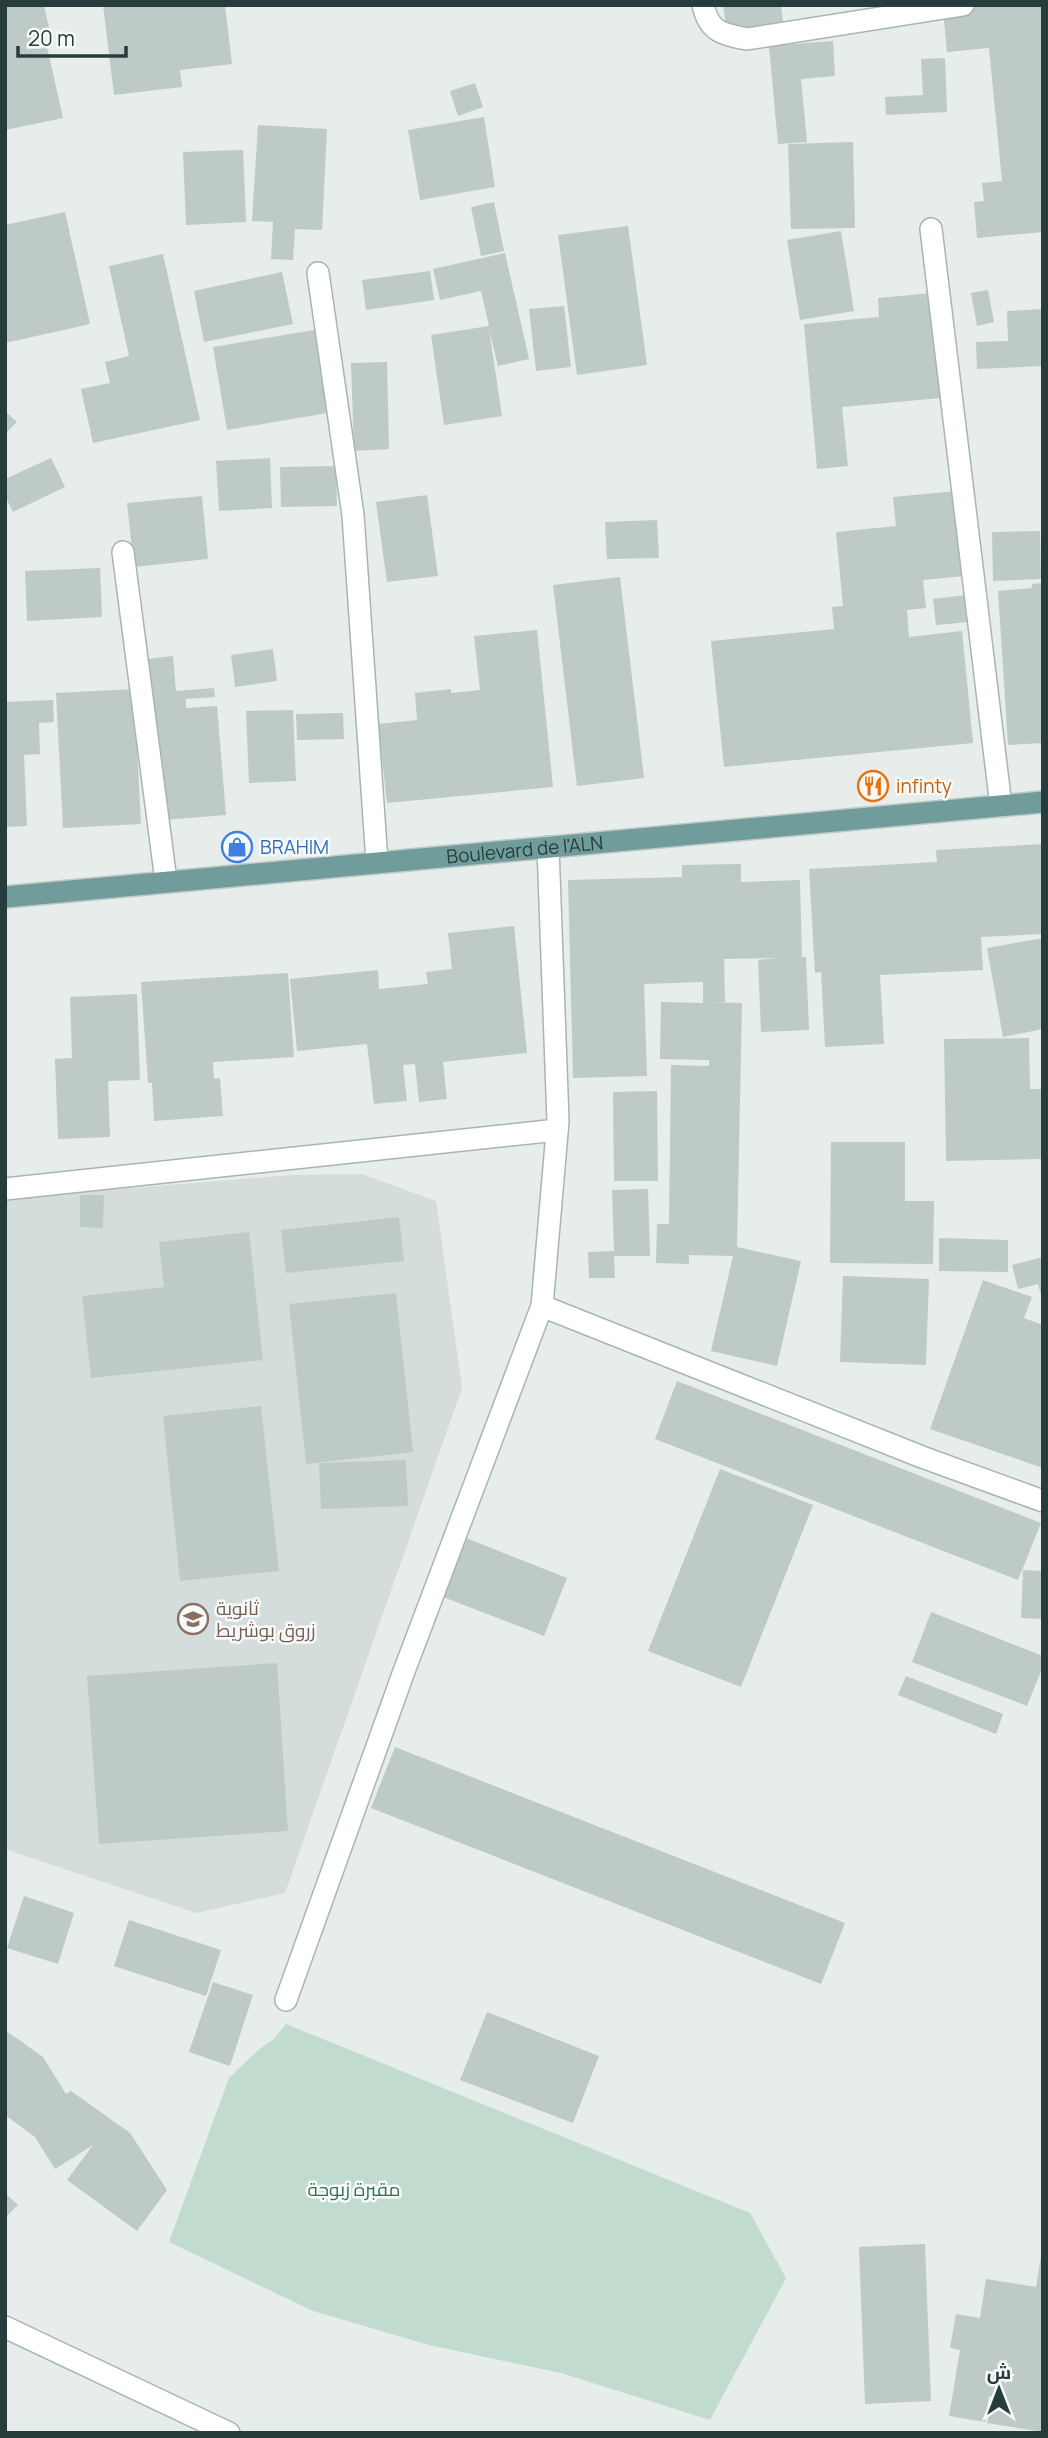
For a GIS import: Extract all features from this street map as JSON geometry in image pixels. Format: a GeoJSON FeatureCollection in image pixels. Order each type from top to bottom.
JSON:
{"type":"FeatureCollection","features":[{"type":"Feature","properties":{"kind":"main road","name":"Boulevard de l'ALN"},"geometry":{"type":"LineString","coordinates":[[5,897],[1043,802]]}},
{"type":"Feature","properties":{"kind":"street"},"geometry":{"type":"LineString","coordinates":[[703,5],[706,20],[721,34],[747,39],[963,5]]}},
{"type":"Feature","properties":{"kind":"street"},"geometry":{"type":"LineString","coordinates":[[931,229],[1001,806]]}},
{"type":"Feature","properties":{"kind":"street"},"geometry":{"type":"LineString","coordinates":[[318,273],[353,515],[377,862]]}},
{"type":"Feature","properties":{"kind":"street"},"geometry":{"type":"LineString","coordinates":[[123,552],[166,881]]}},
{"type":"Feature","properties":{"kind":"street"},"geometry":{"type":"LineString","coordinates":[[286,2000],[403,1674],[542,1306],[557,1130],[548,847]]}},
{"type":"Feature","properties":{"kind":"street"},"geometry":{"type":"LineString","coordinates":[[5,1189],[557,1130]]}},
{"type":"Feature","properties":{"kind":"street"},"geometry":{"type":"LineString","coordinates":[[542,1306],[922,1457],[1043,1501]]}},
{"type":"Feature","properties":{"kind":"street"},"geometry":{"type":"LineString","coordinates":[[5,2327],[229,2433]]}},
{"type":"Feature","properties":{"kind":"shaded area","name":"ثانوية زروق بوشريط"},"geometry":{"type":"Polygon","coordinates":[[[362,1174],[436,1201],[462,1388],[285,1893],[197,1913],[5,1849],[5,1198],[293,1175],[362,1174]]]}},
{"type":"Feature","properties":{"kind":"green space","name":"مقبرة زبوجة"},"geometry":{"type":"Polygon","coordinates":[[[286,2024],[750,2213],[786,2278],[710,2420],[561,2373],[429,2345],[313,2311],[169,2242],[229,2078],[274,2039],[286,2024]]]}},
{"type":"Feature","properties":{"kind":"building"},"geometry":{"type":"Polygon","coordinates":[[[5,5],[44,5],[50,32],[44,33],[63,118],[5,130],[5,5]]]}},
{"type":"Feature","properties":{"kind":"building"},"geometry":{"type":"Polygon","coordinates":[[[103,5],[225,5],[232,64],[180,70],[182,87],[114,95],[103,5]]]}},
{"type":"Feature","properties":{"kind":"building"},"geometry":{"type":"Polygon","coordinates":[[[723,5],[781,5],[784,31],[728,40],[723,5]]]}},
{"type":"Feature","properties":{"kind":"building"},"geometry":{"type":"Polygon","coordinates":[[[997,5],[1043,5],[1043,232],[977,238],[974,202],[984,201],[982,183],[1002,181],[989,48],[947,52],[943,10],[997,5]]]}},
{"type":"Feature","properties":{"kind":"building"},"geometry":{"type":"Polygon","coordinates":[[[833,41],[835,76],[801,79],[807,142],[778,144],[769,46],[833,41]]]}},
{"type":"Feature","properties":{"kind":"building"},"geometry":{"type":"Polygon","coordinates":[[[945,58],[947,112],[886,115],[885,97],[923,95],[921,59],[945,58]]]}},
{"type":"Feature","properties":{"kind":"building"},"geometry":{"type":"Polygon","coordinates":[[[475,83],[483,107],[458,116],[450,91],[475,83]]]}},
{"type":"Feature","properties":{"kind":"building"},"geometry":{"type":"Polygon","coordinates":[[[484,117],[495,187],[420,200],[408,130],[484,117]]]}},
{"type":"Feature","properties":{"kind":"building"},"geometry":{"type":"Polygon","coordinates":[[[258,125],[327,129],[322,230],[295,229],[293,260],[271,259],[273,222],[252,221],[258,125]]]}},
{"type":"Feature","properties":{"kind":"building"},"geometry":{"type":"Polygon","coordinates":[[[853,142],[855,228],[791,229],[788,144],[853,142]]]}},
{"type":"Feature","properties":{"kind":"building"},"geometry":{"type":"Polygon","coordinates":[[[243,150],[246,222],[186,225],[183,152],[243,150]]]}},
{"type":"Feature","properties":{"kind":"building"},"geometry":{"type":"Polygon","coordinates":[[[494,202],[504,251],[481,256],[471,207],[494,202]]]}},
{"type":"Feature","properties":{"kind":"building"},"geometry":{"type":"Polygon","coordinates":[[[65,212],[90,324],[5,343],[5,225],[65,212]]]}},
{"type":"Feature","properties":{"kind":"building"},"geometry":{"type":"Polygon","coordinates":[[[628,226],[647,365],[577,375],[558,235],[628,226]]]}},
{"type":"Feature","properties":{"kind":"building"},"geometry":{"type":"Polygon","coordinates":[[[841,231],[854,311],[800,320],[787,240],[841,231]]]}},
{"type":"Feature","properties":{"kind":"building"},"geometry":{"type":"Polygon","coordinates":[[[505,253],[529,359],[498,366],[489,329],[502,416],[444,425],[431,335],[489,326],[481,291],[440,300],[433,269],[505,253]]]}},
{"type":"Feature","properties":{"kind":"building"},"geometry":{"type":"Polygon","coordinates":[[[163,254],[200,420],[93,443],[81,389],[110,383],[105,362],[129,356],[109,266],[163,254]]]}},
{"type":"Feature","properties":{"kind":"building"},"geometry":{"type":"Polygon","coordinates":[[[430,271],[434,300],[366,310],[362,280],[430,271]]]}},
{"type":"Feature","properties":{"kind":"building"},"geometry":{"type":"Polygon","coordinates":[[[282,272],[293,324],[204,342],[194,291],[282,272]]]}},
{"type":"Feature","properties":{"kind":"building"},"geometry":{"type":"Polygon","coordinates":[[[988,290],[994,322],[977,326],[971,293],[988,290]]]}},
{"type":"Feature","properties":{"kind":"building"},"geometry":{"type":"Polygon","coordinates":[[[943,292],[952,397],[842,407],[848,466],[817,469],[804,324],[879,317],[878,298],[943,292]]]}},
{"type":"Feature","properties":{"kind":"building"},"geometry":{"type":"Polygon","coordinates":[[[564,306],[571,367],[536,371],[529,309],[564,306]]]}},
{"type":"Feature","properties":{"kind":"building"},"geometry":{"type":"Polygon","coordinates":[[[1043,309],[1043,366],[977,369],[976,342],[1008,341],[1007,311],[1043,309]]]}},
{"type":"Feature","properties":{"kind":"building"},"geometry":{"type":"Polygon","coordinates":[[[320,329],[333,412],[227,430],[213,347],[320,329]]]}},
{"type":"Feature","properties":{"kind":"building"},"geometry":{"type":"Polygon","coordinates":[[[387,362],[389,449],[354,451],[351,363],[387,362]]]}},
{"type":"Feature","properties":{"kind":"building"},"geometry":{"type":"Polygon","coordinates":[[[5,411],[17,422],[5,434],[5,411]]]}},
{"type":"Feature","properties":{"kind":"building"},"geometry":{"type":"Polygon","coordinates":[[[51,458],[65,487],[13,512],[5,496],[5,479],[51,458]]]}},
{"type":"Feature","properties":{"kind":"building"},"geometry":{"type":"Polygon","coordinates":[[[270,458],[272,508],[219,511],[216,461],[270,458]]]}},
{"type":"Feature","properties":{"kind":"building"},"geometry":{"type":"Polygon","coordinates":[[[336,466],[337,506],[281,507],[280,467],[336,466]]]}},
{"type":"Feature","properties":{"kind":"building"},"geometry":{"type":"Polygon","coordinates":[[[967,490],[976,575],[923,580],[926,608],[907,610],[909,637],[962,631],[973,743],[724,767],[711,641],[834,629],[832,607],[843,606],[836,532],[896,526],[893,497],[967,490]]]}},
{"type":"Feature","properties":{"kind":"building"},"geometry":{"type":"Polygon","coordinates":[[[427,495],[438,576],[387,582],[376,502],[427,495]]]}},
{"type":"Feature","properties":{"kind":"building"},"geometry":{"type":"Polygon","coordinates":[[[202,496],[208,559],[134,567],[127,503],[202,496]]]}},
{"type":"Feature","properties":{"kind":"building"},"geometry":{"type":"Polygon","coordinates":[[[657,520],[659,558],[607,559],[605,522],[657,520]]]}},
{"type":"Feature","properties":{"kind":"building"},"geometry":{"type":"Polygon","coordinates":[[[1040,531],[1041,579],[993,581],[992,532],[1040,531]]]}},
{"type":"Feature","properties":{"kind":"building"},"geometry":{"type":"Polygon","coordinates":[[[100,568],[102,617],[27,621],[25,571],[100,568]]]}},
{"type":"Feature","properties":{"kind":"building"},"geometry":{"type":"Polygon","coordinates":[[[620,577],[644,778],[577,786],[553,585],[620,577]]]}},
{"type":"Feature","properties":{"kind":"building"},"geometry":{"type":"Polygon","coordinates":[[[1043,583],[1043,743],[1008,745],[998,591],[1032,588],[1032,584],[1043,583]]]}},
{"type":"Feature","properties":{"kind":"building"},"geometry":{"type":"Polygon","coordinates":[[[966,595],[969,622],[936,625],[933,599],[966,595]]]}},
{"type":"Feature","properties":{"kind":"building"},"geometry":{"type":"Polygon","coordinates":[[[537,630],[553,787],[387,803],[378,724],[417,720],[415,693],[451,689],[451,693],[480,690],[474,636],[537,630]]]}},
{"type":"Feature","properties":{"kind":"building"},"geometry":{"type":"Polygon","coordinates":[[[147,644],[148,659],[173,656],[176,691],[214,688],[215,697],[186,699],[186,708],[217,706],[226,815],[152,821],[138,645],[147,644]]]}},
{"type":"Feature","properties":{"kind":"building"},"geometry":{"type":"Polygon","coordinates":[[[273,649],[277,681],[235,687],[231,655],[273,649]]]}},
{"type":"Feature","properties":{"kind":"building"},"geometry":{"type":"Polygon","coordinates":[[[134,689],[141,824],[63,828],[56,693],[134,689]]]}},
{"type":"Feature","properties":{"kind":"building"},"geometry":{"type":"Polygon","coordinates":[[[53,700],[54,722],[39,723],[40,754],[24,755],[27,826],[5,827],[5,702],[53,700]]]}},
{"type":"Feature","properties":{"kind":"building"},"geometry":{"type":"Polygon","coordinates":[[[293,710],[296,781],[249,783],[246,711],[293,710]]]}},
{"type":"Feature","properties":{"kind":"building"},"geometry":{"type":"Polygon","coordinates":[[[343,713],[344,739],[297,740],[296,714],[343,713]]]}},
{"type":"Feature","properties":{"kind":"building"},"geometry":{"type":"Polygon","coordinates":[[[1043,844],[1043,934],[981,937],[983,970],[880,975],[884,1044],[825,1047],[821,972],[815,973],[809,869],[937,862],[936,850],[1043,844]]]}},
{"type":"Feature","properties":{"kind":"building"},"geometry":{"type":"Polygon","coordinates":[[[741,864],[741,882],[800,880],[802,957],[806,957],[809,1030],[761,1032],[758,960],[777,958],[724,959],[725,1002],[710,1002],[742,1003],[737,1247],[801,1261],[777,1366],[711,1351],[733,1256],[689,1255],[689,1264],[656,1263],[657,1224],[669,1224],[671,1065],[709,1066],[709,1060],[660,1059],[661,1002],[703,1003],[703,982],[644,984],[647,1076],[573,1078],[568,880],[682,877],[682,865],[741,864]]]}},
{"type":"Feature","properties":{"kind":"building"},"geometry":{"type":"Polygon","coordinates":[[[514,926],[527,1053],[443,1062],[447,1099],[419,1102],[415,1064],[403,1065],[407,1101],[374,1104],[367,1044],[297,1051],[290,979],[378,970],[379,989],[428,984],[426,972],[452,969],[448,933],[514,926]]]}},
{"type":"Feature","properties":{"kind":"building"},"geometry":{"type":"Polygon","coordinates":[[[1043,938],[1043,1029],[1003,1037],[987,948],[1043,938]]]}},
{"type":"Feature","properties":{"kind":"building"},"geometry":{"type":"Polygon","coordinates":[[[288,973],[294,1057],[213,1062],[214,1079],[220,1078],[223,1116],[154,1121],[152,1083],[148,1083],[141,982],[288,973]]]}},
{"type":"Feature","properties":{"kind":"building"},"geometry":{"type":"Polygon","coordinates":[[[137,994],[140,1080],[108,1081],[110,1137],[58,1139],[55,1059],[72,1058],[70,997],[137,994]]]}},
{"type":"Feature","properties":{"kind":"building"},"geometry":{"type":"Polygon","coordinates":[[[1029,1038],[1030,1089],[1043,1089],[1043,1159],[946,1161],[944,1039],[1029,1038]]]}},
{"type":"Feature","properties":{"kind":"building"},"geometry":{"type":"Polygon","coordinates":[[[657,1091],[658,1181],[614,1181],[613,1092],[657,1091]]]}},
{"type":"Feature","properties":{"kind":"building"},"geometry":{"type":"Polygon","coordinates":[[[831,1142],[905,1142],[905,1201],[934,1201],[933,1264],[830,1263],[831,1142]]]}},
{"type":"Feature","properties":{"kind":"building"},"geometry":{"type":"Polygon","coordinates":[[[648,1189],[650,1256],[614,1256],[615,1278],[589,1278],[588,1252],[614,1251],[612,1190],[648,1189]]]}},
{"type":"Feature","properties":{"kind":"building"},"geometry":{"type":"Polygon","coordinates":[[[80,1195],[104,1195],[103,1228],[80,1227],[80,1195]]]}},
{"type":"Feature","properties":{"kind":"building"},"geometry":{"type":"Polygon","coordinates":[[[399,1217],[404,1261],[286,1273],[281,1230],[399,1217]]]}},
{"type":"Feature","properties":{"kind":"building"},"geometry":{"type":"Polygon","coordinates":[[[249,1232],[263,1360],[91,1378],[82,1296],[164,1287],[159,1242],[249,1232]]]}},
{"type":"Feature","properties":{"kind":"building"},"geometry":{"type":"Polygon","coordinates":[[[939,1238],[1008,1240],[1008,1272],[939,1271],[939,1238]]]}},
{"type":"Feature","properties":{"kind":"building"},"geometry":{"type":"Polygon","coordinates":[[[1043,1257],[1042,1298],[1038,1284],[1018,1289],[1012,1265],[1043,1257]]]}},
{"type":"Feature","properties":{"kind":"building"},"geometry":{"type":"Polygon","coordinates":[[[843,1276],[929,1279],[926,1365],[840,1362],[843,1276]]]}},
{"type":"Feature","properties":{"kind":"building"},"geometry":{"type":"Polygon","coordinates":[[[983,1280],[1032,1297],[1024,1318],[1043,1325],[1043,1468],[930,1429],[983,1280]]]}},
{"type":"Feature","properties":{"kind":"building"},"geometry":{"type":"Polygon","coordinates":[[[396,1293],[413,1452],[306,1464],[289,1304],[396,1293]]]}},
{"type":"Feature","properties":{"kind":"building"},"geometry":{"type":"Polygon","coordinates":[[[677,1381],[1041,1523],[1018,1580],[655,1439],[677,1381]]]}},
{"type":"Feature","properties":{"kind":"building"},"geometry":{"type":"Polygon","coordinates":[[[261,1406],[279,1571],[180,1581],[163,1416],[261,1406]]]}},
{"type":"Feature","properties":{"kind":"building"},"geometry":{"type":"Polygon","coordinates":[[[406,1460],[408,1506],[321,1509],[319,1463],[406,1460]]]}},
{"type":"Feature","properties":{"kind":"building"},"geometry":{"type":"Polygon","coordinates":[[[720,1469],[813,1505],[741,1687],[648,1651],[720,1469]]]}},
{"type":"Feature","properties":{"kind":"building"},"geometry":{"type":"Polygon","coordinates":[[[466,1538],[567,1578],[544,1636],[443,1597],[466,1538]]]}},
{"type":"Feature","properties":{"kind":"building"},"geometry":{"type":"Polygon","coordinates":[[[1023,1570],[1043,1571],[1043,1619],[1021,1618],[1023,1570]]]}},
{"type":"Feature","properties":{"kind":"building"},"geometry":{"type":"Polygon","coordinates":[[[931,1612],[1043,1656],[1043,1666],[1027,1706],[912,1662],[931,1612]]]}},
{"type":"Feature","properties":{"kind":"building"},"geometry":{"type":"Polygon","coordinates":[[[277,1663],[288,1831],[99,1844],[87,1676],[277,1663]]]}},
{"type":"Feature","properties":{"kind":"building"},"geometry":{"type":"Polygon","coordinates":[[[906,1676],[1003,1714],[996,1734],[898,1695],[906,1676]]]}},
{"type":"Feature","properties":{"kind":"building"},"geometry":{"type":"Polygon","coordinates":[[[395,1747],[845,1923],[821,1984],[371,1808],[395,1747]]]}},
{"type":"Feature","properties":{"kind":"building"},"geometry":{"type":"Polygon","coordinates":[[[24,1896],[74,1913],[58,1964],[7,1948],[24,1896]]]}},
{"type":"Feature","properties":{"kind":"building"},"geometry":{"type":"Polygon","coordinates":[[[129,1920],[221,1950],[206,1996],[114,1966],[129,1920]]]}},
{"type":"Feature","properties":{"kind":"building"},"geometry":{"type":"Polygon","coordinates":[[[213,1982],[253,1995],[230,2066],[189,2052],[213,1982]]]}},
{"type":"Feature","properties":{"kind":"building"},"geometry":{"type":"Polygon","coordinates":[[[487,2012],[599,2056],[573,2123],[460,2080],[487,2012]]]}},
{"type":"Feature","properties":{"kind":"building"},"geometry":{"type":"Polygon","coordinates":[[[5,2030],[43,2057],[66,2094],[71,2091],[130,2133],[167,2190],[137,2231],[67,2180],[93,2145],[55,2169],[35,2137],[5,2115],[5,2030]]]}},
{"type":"Feature","properties":{"kind":"building"},"geometry":{"type":"Polygon","coordinates":[[[5,2193],[18,2205],[5,2218],[5,2193]]]}},
{"type":"Feature","properties":{"kind":"building"},"geometry":{"type":"Polygon","coordinates":[[[925,2244],[931,2401],[865,2404],[859,2247],[925,2244]]]}},
{"type":"Feature","properties":{"kind":"building"},"geometry":{"type":"Polygon","coordinates":[[[1041,2256],[1043,2432],[987,2423],[992,2397],[989,2396],[985,2422],[949,2416],[960,2350],[950,2348],[956,2314],[980,2318],[986,2279],[1036,2287],[1041,2256]]]}},
{"type":"Feature","properties":{"kind":"place","name":"infinty"},"geometry":{"type":"Point","coordinates":[873,786]}},
{"type":"Feature","properties":{"kind":"place","name":"BRAHIM"},"geometry":{"type":"Point","coordinates":[237,847]}},
{"type":"Feature","properties":{"kind":"place","name":"ثانوية زروق بوشريط"},"geometry":{"type":"Point","coordinates":[193,1619]}}]}
